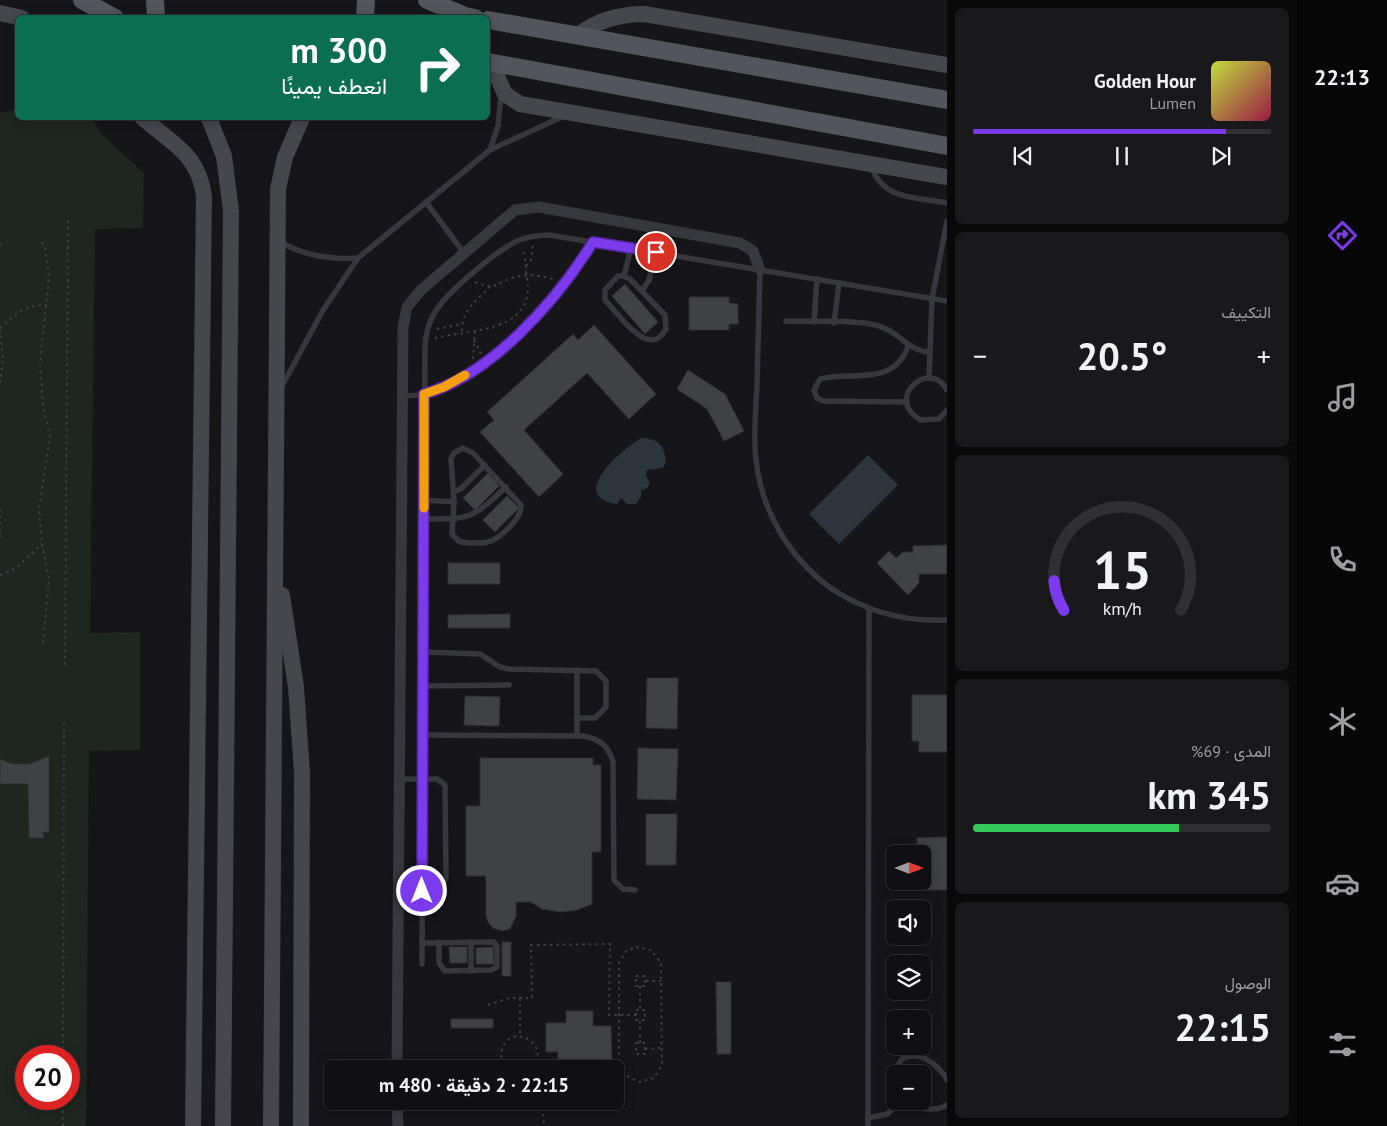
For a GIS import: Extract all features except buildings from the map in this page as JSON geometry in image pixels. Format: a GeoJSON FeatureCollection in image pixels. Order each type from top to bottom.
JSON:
{"type":"FeatureCollection","features":[{"type":"Feature","properties":{"kind":"main road"},"geometry":{"type":"LineString","coordinates":[[82,0],[110,15]]}},
{"type":"Feature","properties":{"kind":"main road"},"geometry":{"type":"LineString","coordinates":[[155,0],[156,15]]}},
{"type":"Feature","properties":{"kind":"main road"},"geometry":{"type":"LineString","coordinates":[[365,15],[366,0]]}},
{"type":"Feature","properties":{"kind":"main road"},"geometry":{"type":"LineString","coordinates":[[427,0],[463,15]]}},
{"type":"Feature","properties":{"kind":"main road"},"geometry":{"type":"LineString","coordinates":[[490,20],[947,100]]}},
{"type":"Feature","properties":{"kind":"main road"},"geometry":{"type":"LineString","coordinates":[[490,63],[947,146]]}},
{"type":"Feature","properties":{"kind":"street"},"geometry":{"type":"LineString","coordinates":[[578,35],[604,20],[624,15],[644,14],[947,65]]}},
{"type":"Feature","properties":{"kind":"street"},"geometry":{"type":"LineString","coordinates":[[2,16],[15,17]]}},
{"type":"Feature","properties":{"kind":"street"},"geometry":{"type":"LineString","coordinates":[[490,65],[501,89],[509,98],[520,104],[947,177]]}},
{"type":"Feature","properties":{"kind":"street"},"geometry":{"type":"LineString","coordinates":[[145,120],[185,152],[196,169],[202,186],[202,353],[193,1126]]}},
{"type":"Feature","properties":{"kind":"street"},"geometry":{"type":"LineString","coordinates":[[209,120],[224,156],[230,193],[223,1126]]}},
{"type":"Feature","properties":{"kind":"street"},"geometry":{"type":"LineString","coordinates":[[271,1126],[278,240],[280,178],[285,157],[301,120]]}},
{"type":"Feature","properties":{"kind":"street"},"geometry":{"type":"LineString","coordinates":[[397,1060],[403,327],[408,307],[421,290],[515,210],[538,207],[740,244],[753,251],[760,270]]}},
{"type":"Feature","properties":{"kind":"street"},"geometry":{"type":"LineString","coordinates":[[202,353],[230,354]]}},
{"type":"Feature","properties":{"kind":"street"},"geometry":{"type":"LineString","coordinates":[[275,560],[291,645],[301,756],[301,1126]]}},
{"type":"Feature","properties":{"kind":"street"},"geometry":{"type":"LineString","coordinates":[[397,1110],[398,1126]]}},
{"type":"Feature","properties":{"kind":"lane"},"geometry":{"type":"LineString","coordinates":[[490,150],[499,120],[501,89]]}},
{"type":"Feature","properties":{"kind":"lane"},"geometry":{"type":"LineString","coordinates":[[276,396],[314,326],[358,258],[490,150],[530,130],[571,113]]}},
{"type":"Feature","properties":{"kind":"lane"},"geometry":{"type":"LineString","coordinates":[[870,164],[876,180],[889,191],[947,203]]}},
{"type":"Feature","properties":{"kind":"lane"},"geometry":{"type":"LineString","coordinates":[[426,202],[464,253]]}},
{"type":"Feature","properties":{"kind":"lane"},"geometry":{"type":"LineString","coordinates":[[929,378],[932,299],[947,221]]}},
{"type":"Feature","properties":{"kind":"lane"},"geometry":{"type":"LineString","coordinates":[[422,964],[425,340],[427,331],[439,307],[468,279],[515,242],[534,236],[556,236],[947,302]]}},
{"type":"Feature","properties":{"kind":"lane"},"geometry":{"type":"LineString","coordinates":[[278,240],[299,251],[322,258],[358,258]]}},
{"type":"Feature","properties":{"kind":"lane"},"geometry":{"type":"LineString","coordinates":[[403,396],[424,394],[444,387],[484,362],[527,326],[565,284],[593,242]]}},
{"type":"Feature","properties":{"kind":"lane"},"geometry":{"type":"LineString","coordinates":[[624,276],[631,248]]}},
{"type":"Feature","properties":{"kind":"lane"},"geometry":{"type":"LineString","coordinates":[[642,291],[649,280],[656,252]]}},
{"type":"Feature","properties":{"kind":"lane"},"geometry":{"type":"LineString","coordinates":[[760,270],[755,444],[762,493],[774,523],[802,563],[833,590],[869,608],[900,618],[947,620]]}},
{"type":"Feature","properties":{"kind":"lane"},"geometry":{"type":"LineString","coordinates":[[618,276],[624,276],[662,312],[666,320],[664,334],[656,339],[647,340],[638,336],[604,298],[605,290],[610,283],[618,276]]}},
{"type":"Feature","properties":{"kind":"lane"},"geometry":{"type":"LineString","coordinates":[[814,322],[817,280]]}},
{"type":"Feature","properties":{"kind":"lane"},"geometry":{"type":"LineString","coordinates":[[834,323],[839,283]]}},
{"type":"Feature","properties":{"kind":"lane"},"geometry":{"type":"LineString","coordinates":[[786,321],[880,326],[894,333],[908,346],[930,352]]}},
{"type":"Feature","properties":{"kind":"lane"},"geometry":{"type":"LineString","coordinates":[[907,402],[824,401],[817,398],[814,390],[820,379],[861,377],[885,371],[899,362],[908,346]]}},
{"type":"Feature","properties":{"kind":"lane"},"geometry":{"type":"LineString","coordinates":[[947,390],[940,382],[929,378],[917,381],[912,385],[907,396],[907,402],[911,413],[921,420],[939,419],[947,410]]}},
{"type":"Feature","properties":{"kind":"lane"},"geometry":{"type":"LineString","coordinates":[[463,448],[470,450],[506,487],[520,501],[521,512],[492,540],[482,543],[456,541],[452,534],[454,492],[451,460],[456,450],[463,448]]}},
{"type":"Feature","properties":{"kind":"lane"},"geometry":{"type":"LineString","coordinates":[[454,492],[462,488],[485,465]]}},
{"type":"Feature","properties":{"kind":"lane"},"geometry":{"type":"LineString","coordinates":[[424,519],[464,518],[478,512],[506,487]]}},
{"type":"Feature","properties":{"kind":"lane"},"geometry":{"type":"LineString","coordinates":[[424,500],[454,502]]}},
{"type":"Feature","properties":{"kind":"lane"},"geometry":{"type":"LineString","coordinates":[[868,1126],[869,608]]}},
{"type":"Feature","properties":{"kind":"lane"},"geometry":{"type":"LineString","coordinates":[[423,652],[480,654],[500,667],[508,669],[596,671],[604,676],[606,685],[606,702],[603,712],[595,718],[577,718]]}},
{"type":"Feature","properties":{"kind":"lane"},"geometry":{"type":"LineString","coordinates":[[577,670],[577,736]]}},
{"type":"Feature","properties":{"kind":"lane"},"geometry":{"type":"LineString","coordinates":[[423,686],[509,685]]}},
{"type":"Feature","properties":{"kind":"lane"},"geometry":{"type":"LineString","coordinates":[[423,735],[577,736],[589,737],[600,742],[612,756],[614,768],[613,876],[619,887],[635,890]]}},
{"type":"Feature","properties":{"kind":"lane"},"geometry":{"type":"LineString","coordinates":[[399,891],[437,890],[444,885],[446,878],[447,801],[447,788],[443,782],[437,779],[400,779]]}},
{"type":"Feature","properties":{"kind":"lane"},"geometry":{"type":"LineString","coordinates":[[422,943],[439,942],[492,942],[496,944],[498,950],[497,965],[494,969],[471,971],[443,969],[439,962],[439,942]]}},
{"type":"Feature","properties":{"kind":"lane"},"geometry":{"type":"LineString","coordinates":[[471,942],[471,971]]}},
{"type":"Feature","properties":{"kind":"lane"},"geometry":{"type":"LineString","coordinates":[[898,1065],[902,1059],[916,1056],[934,1064],[947,1080]]}},
{"type":"Feature","properties":{"kind":"lane"},"geometry":{"type":"LineString","coordinates":[[931,1108],[947,1105]]}},
{"type":"Feature","properties":{"kind":"lane"},"geometry":{"type":"LineString","coordinates":[[868,1118],[887,1114],[891,1110]]}},
{"type":"Feature","properties":{"kind":"path"},"geometry":{"type":"LineString","coordinates":[[65,665],[68,218]]}},
{"type":"Feature","properties":{"kind":"path"},"geometry":{"type":"LineString","coordinates":[[526,267],[531,260],[534,236]]}},
{"type":"Feature","properties":{"kind":"path"},"geometry":{"type":"LineString","coordinates":[[0,246],[1,242]]}},
{"type":"Feature","properties":{"kind":"path"},"geometry":{"type":"LineString","coordinates":[[42,242],[48,263],[47,305],[40,363],[43,405],[50,437],[48,463],[40,491],[42,544],[49,579],[43,645]]}},
{"type":"Feature","properties":{"kind":"path"},"geometry":{"type":"LineString","coordinates":[[425,340],[500,325],[522,309],[528,293],[526,267],[523,251],[515,242]]}},
{"type":"Feature","properties":{"kind":"path"},"geometry":{"type":"LineString","coordinates":[[468,279],[490,286],[499,286],[516,277],[547,277],[565,284]]}},
{"type":"Feature","properties":{"kind":"path"},"geometry":{"type":"LineString","coordinates":[[462,332],[462,324],[475,301],[490,286]]}},
{"type":"Feature","properties":{"kind":"path"},"geometry":{"type":"LineString","coordinates":[[0,385],[4,359],[0,328],[23,309],[36,304],[47,305]]}},
{"type":"Feature","properties":{"kind":"path"},"geometry":{"type":"LineString","coordinates":[[427,331],[462,324]]}},
{"type":"Feature","properties":{"kind":"path"},"geometry":{"type":"LineString","coordinates":[[472,371],[475,331]]}},
{"type":"Feature","properties":{"kind":"path"},"geometry":{"type":"LineString","coordinates":[[474,340],[484,362]]}},
{"type":"Feature","properties":{"kind":"path"},"geometry":{"type":"LineString","coordinates":[[0,509],[0,538]]}},
{"type":"Feature","properties":{"kind":"path"},"geometry":{"type":"LineString","coordinates":[[0,575],[16,568],[42,544]]}},
{"type":"Feature","properties":{"kind":"path"},"geometry":{"type":"LineString","coordinates":[[63,1045],[64,720]]}},
{"type":"Feature","properties":{"kind":"path"},"geometry":{"type":"LineString","coordinates":[[488,1005],[501,999],[532,998],[531,945],[610,944],[610,1015],[636,1015]]}},
{"type":"Feature","properties":{"kind":"path"},"geometry":{"type":"LineString","coordinates":[[641,947],[656,953],[661,963],[662,1065],[654,1078],[639,1082],[629,1079],[620,1066],[619,1015],[619,963],[626,951],[641,947]]}},
{"type":"Feature","properties":{"kind":"path"},"geometry":{"type":"LineString","coordinates":[[636,976],[645,976],[645,981],[645,986],[636,986],[636,976]]}},
{"type":"Feature","properties":{"kind":"path"},"geometry":{"type":"LineString","coordinates":[[645,981],[661,981]]}},
{"type":"Feature","properties":{"kind":"path"},"geometry":{"type":"LineString","coordinates":[[640,986],[640,1010]]}},
{"type":"Feature","properties":{"kind":"path"},"geometry":{"type":"LineString","coordinates":[[520,997],[520,1036]]}},
{"type":"Feature","properties":{"kind":"path"},"geometry":{"type":"LineString","coordinates":[[636,1010],[645,1010],[645,1020],[636,1020],[636,1015],[636,1010]]}},
{"type":"Feature","properties":{"kind":"path"},"geometry":{"type":"LineString","coordinates":[[640,1020],[640,1043]]}},
{"type":"Feature","properties":{"kind":"path"},"geometry":{"type":"LineString","coordinates":[[503,1060],[501,1056],[503,1046],[510,1038],[520,1036],[534,1043],[538,1052],[536,1060]]}},
{"type":"Feature","properties":{"kind":"path"},"geometry":{"type":"LineString","coordinates":[[636,1043],[640,1043],[645,1043],[645,1054],[636,1054],[636,1043]]}},
{"type":"Feature","properties":{"kind":"path"},"geometry":{"type":"LineString","coordinates":[[645,1049],[662,1048]]}},
{"type":"Feature","properties":{"kind":"path"},"geometry":{"type":"LineString","coordinates":[[63,1110],[63,1126]]}},
{"type":"Feature","properties":{"kind":"path"},"geometry":{"type":"LineString","coordinates":[[543,1110],[544,1126]]}},
{"type":"Feature","properties":{"kind":"shaded area"},"geometry":{"type":"Polygon","coordinates":[[[15,109],[15,120],[92,120],[103,135],[144,174],[143,228],[95,229],[90,633],[140,632],[140,750],[89,751],[86,1126],[0,1126],[0,113],[15,109]]]}},
{"type":"Feature","properties":{"kind":"shaded area"},"geometry":{"type":"Polygon","coordinates":[[[641,438],[656,441],[662,447],[666,461],[663,468],[647,470],[646,476],[650,483],[646,489],[641,490],[641,497],[636,504],[627,504],[621,498],[617,504],[603,499],[597,492],[597,483],[603,472],[622,452],[641,438]]]}},
{"type":"Feature","properties":{"kind":"shaded area"},"geometry":{"type":"Polygon","coordinates":[[[868,455],[898,485],[839,544],[809,514],[868,455]]]}},
{"type":"Feature","properties":{"kind":"slow traffic"},"geometry":{"type":"LineString","coordinates":[[424,508],[424,394],[434,392],[465,375]]}},
{"type":"Feature","properties":{"kind":"route"},"geometry":{"type":"LineString","coordinates":[[422,891],[424,394],[434,392],[458,379],[484,362],[513,339],[553,299],[593,242],[656,252]]}}]}
